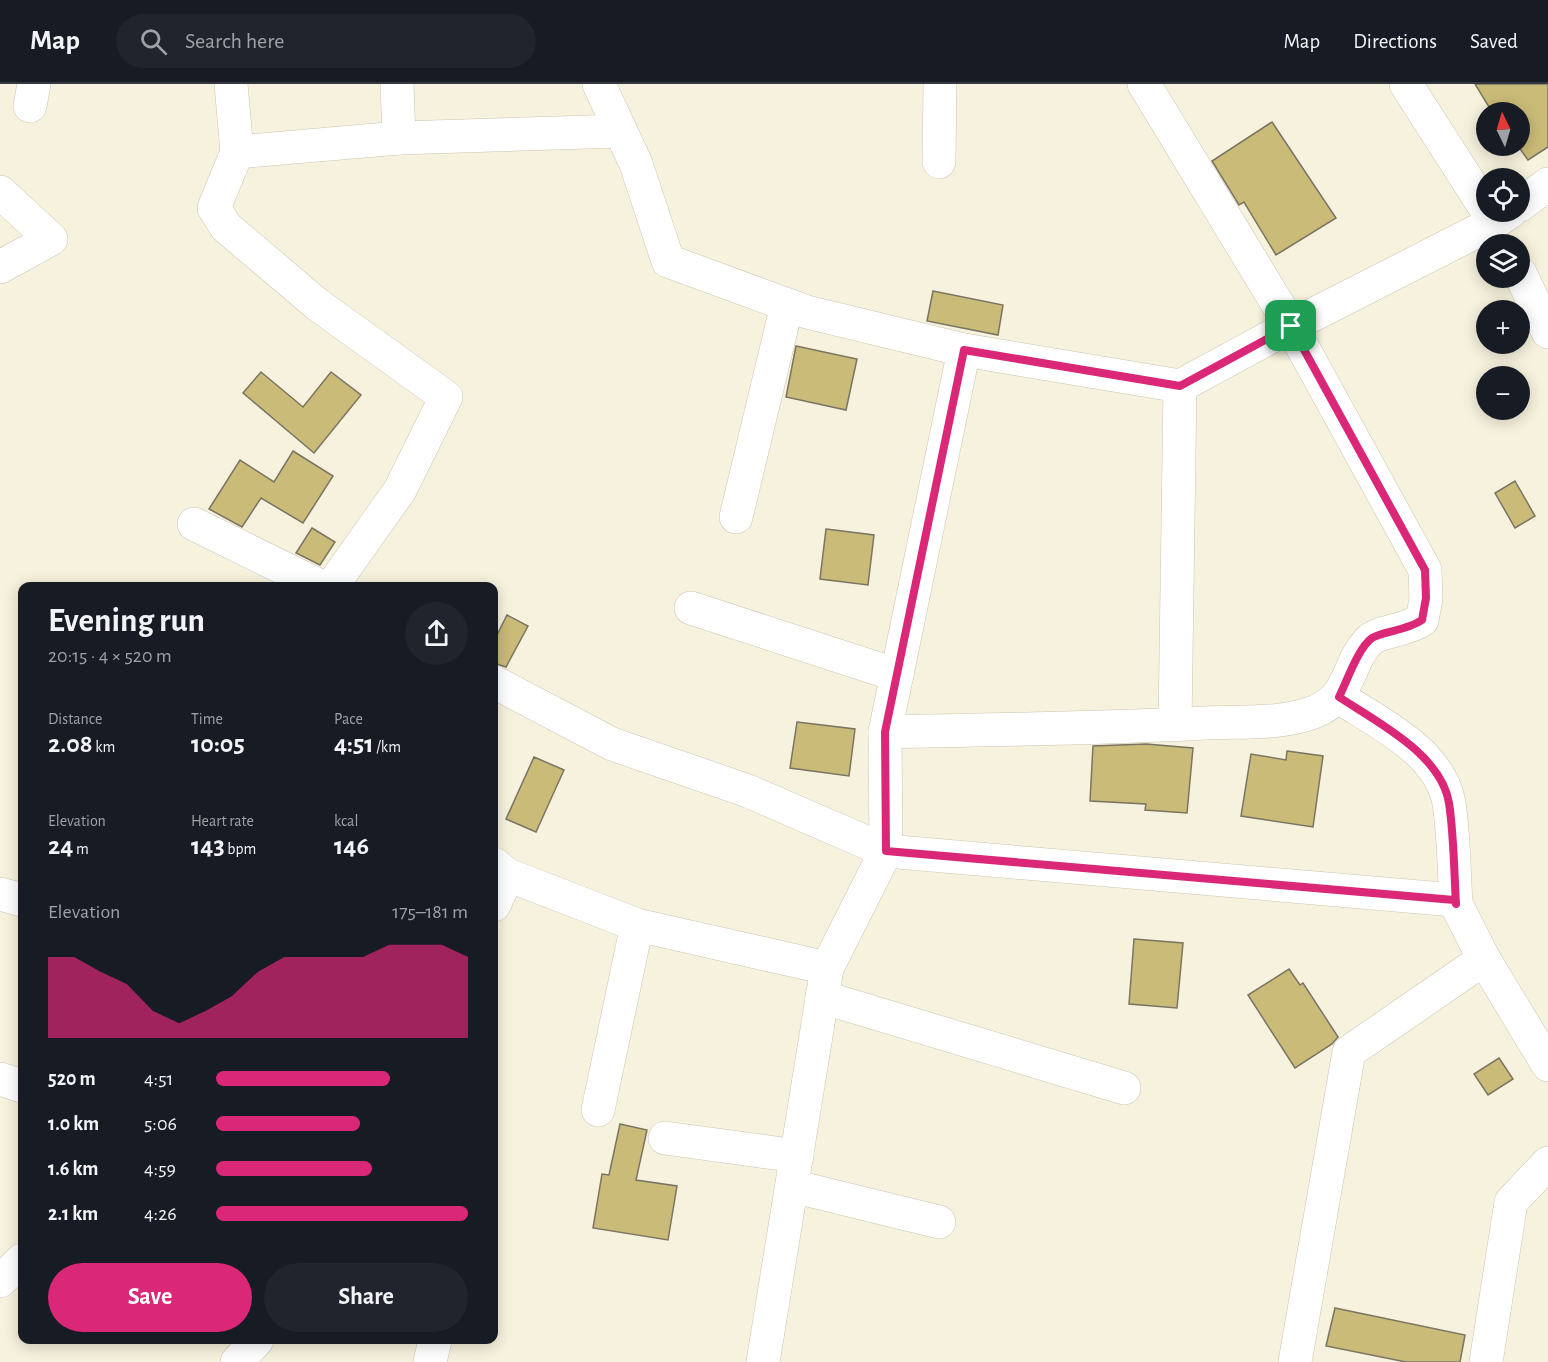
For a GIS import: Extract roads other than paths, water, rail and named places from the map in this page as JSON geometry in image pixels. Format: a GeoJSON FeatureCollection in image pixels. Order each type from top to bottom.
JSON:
{"type":"FeatureCollection","features":[{"type":"Feature","properties":{"kind":"street"},"geometry":{"type":"LineString","coordinates":[[231,84],[237,152],[214,208],[226,227],[318,305],[446,397],[400,490],[335,582]]}},
{"type":"Feature","properties":{"kind":"street"},"geometry":{"type":"LineString","coordinates":[[397,84],[399,138]]}},
{"type":"Feature","properties":{"kind":"street"},"geometry":{"type":"LineString","coordinates":[[599,84],[636,164],[668,261],[807,312],[964,350],[1180,386],[1491,222]]}},
{"type":"Feature","properties":{"kind":"street"},"geometry":{"type":"LineString","coordinates":[[939,162],[940,84]]}},
{"type":"Feature","properties":{"kind":"street"},"geometry":{"type":"LineString","coordinates":[[885,732],[1175,725],[1282,719],[1314,712],[1339,697],[1363,648],[1373,637],[1411,627],[1422,620],[1426,598],[1425,570],[1291,326],[1144,84]]}},
{"type":"Feature","properties":{"kind":"street"},"geometry":{"type":"LineString","coordinates":[[1406,84],[1476,182]]}},
{"type":"Feature","properties":{"kind":"street"},"geometry":{"type":"LineString","coordinates":[[237,152],[399,138],[620,131]]}},
{"type":"Feature","properties":{"kind":"street"},"geometry":{"type":"LineString","coordinates":[[1530,197],[1548,184]]}},
{"type":"Feature","properties":{"kind":"street"},"geometry":{"type":"LineString","coordinates":[[0,192],[51,239],[0,267]]}},
{"type":"Feature","properties":{"kind":"street"},"geometry":{"type":"LineString","coordinates":[[1527,288],[1548,332]]}},
{"type":"Feature","properties":{"kind":"street"},"geometry":{"type":"LineString","coordinates":[[736,517],[787,305]]}},
{"type":"Feature","properties":{"kind":"street"},"geometry":{"type":"LineString","coordinates":[[763,1362],[825,982],[886,851],[885,732],[964,350]]}},
{"type":"Feature","properties":{"kind":"street"},"geometry":{"type":"LineString","coordinates":[[1175,725],[1180,386]]}},
{"type":"Feature","properties":{"kind":"street"},"geometry":{"type":"LineString","coordinates":[[194,524],[312,582]]}},
{"type":"Feature","properties":{"kind":"street"},"geometry":{"type":"LineString","coordinates":[[691,608],[897,675]]}},
{"type":"Feature","properties":{"kind":"street"},"geometry":{"type":"LineString","coordinates":[[498,684],[612,744],[748,791],[886,851],[1454,900],[1484,959],[1548,1065]]}},
{"type":"Feature","properties":{"kind":"street"},"geometry":{"type":"LineString","coordinates":[[1339,697],[1408,743],[1430,765],[1440,780],[1449,801],[1456,904]]}},
{"type":"Feature","properties":{"kind":"street"},"geometry":{"type":"LineString","coordinates":[[498,885],[501,870],[637,925],[825,982],[1124,1088]]}},
{"type":"Feature","properties":{"kind":"street"},"geometry":{"type":"LineString","coordinates":[[0,894],[18,899]]}},
{"type":"Feature","properties":{"kind":"street"},"geometry":{"type":"LineString","coordinates":[[598,1110],[637,925]]}},
{"type":"Feature","properties":{"kind":"street"},"geometry":{"type":"LineString","coordinates":[[1295,1362],[1349,1052],[1484,959]]}},
{"type":"Feature","properties":{"kind":"street"},"geometry":{"type":"LineString","coordinates":[[0,1079],[18,1085]]}},
{"type":"Feature","properties":{"kind":"street"},"geometry":{"type":"LineString","coordinates":[[665,1138],[794,1171],[939,1222]]}},
{"type":"Feature","properties":{"kind":"street"},"geometry":{"type":"LineString","coordinates":[[1486,1362],[1511,1203],[1548,1163]]}},
{"type":"Feature","properties":{"kind":"street"},"geometry":{"type":"LineString","coordinates":[[0,1281],[18,1264]]}},
{"type":"Feature","properties":{"kind":"street"},"geometry":{"type":"LineString","coordinates":[[237,1362],[253,1344]]}},
{"type":"Feature","properties":{"kind":"street"},"geometry":{"type":"LineString","coordinates":[[430,1362],[434,1344]]}}]}
